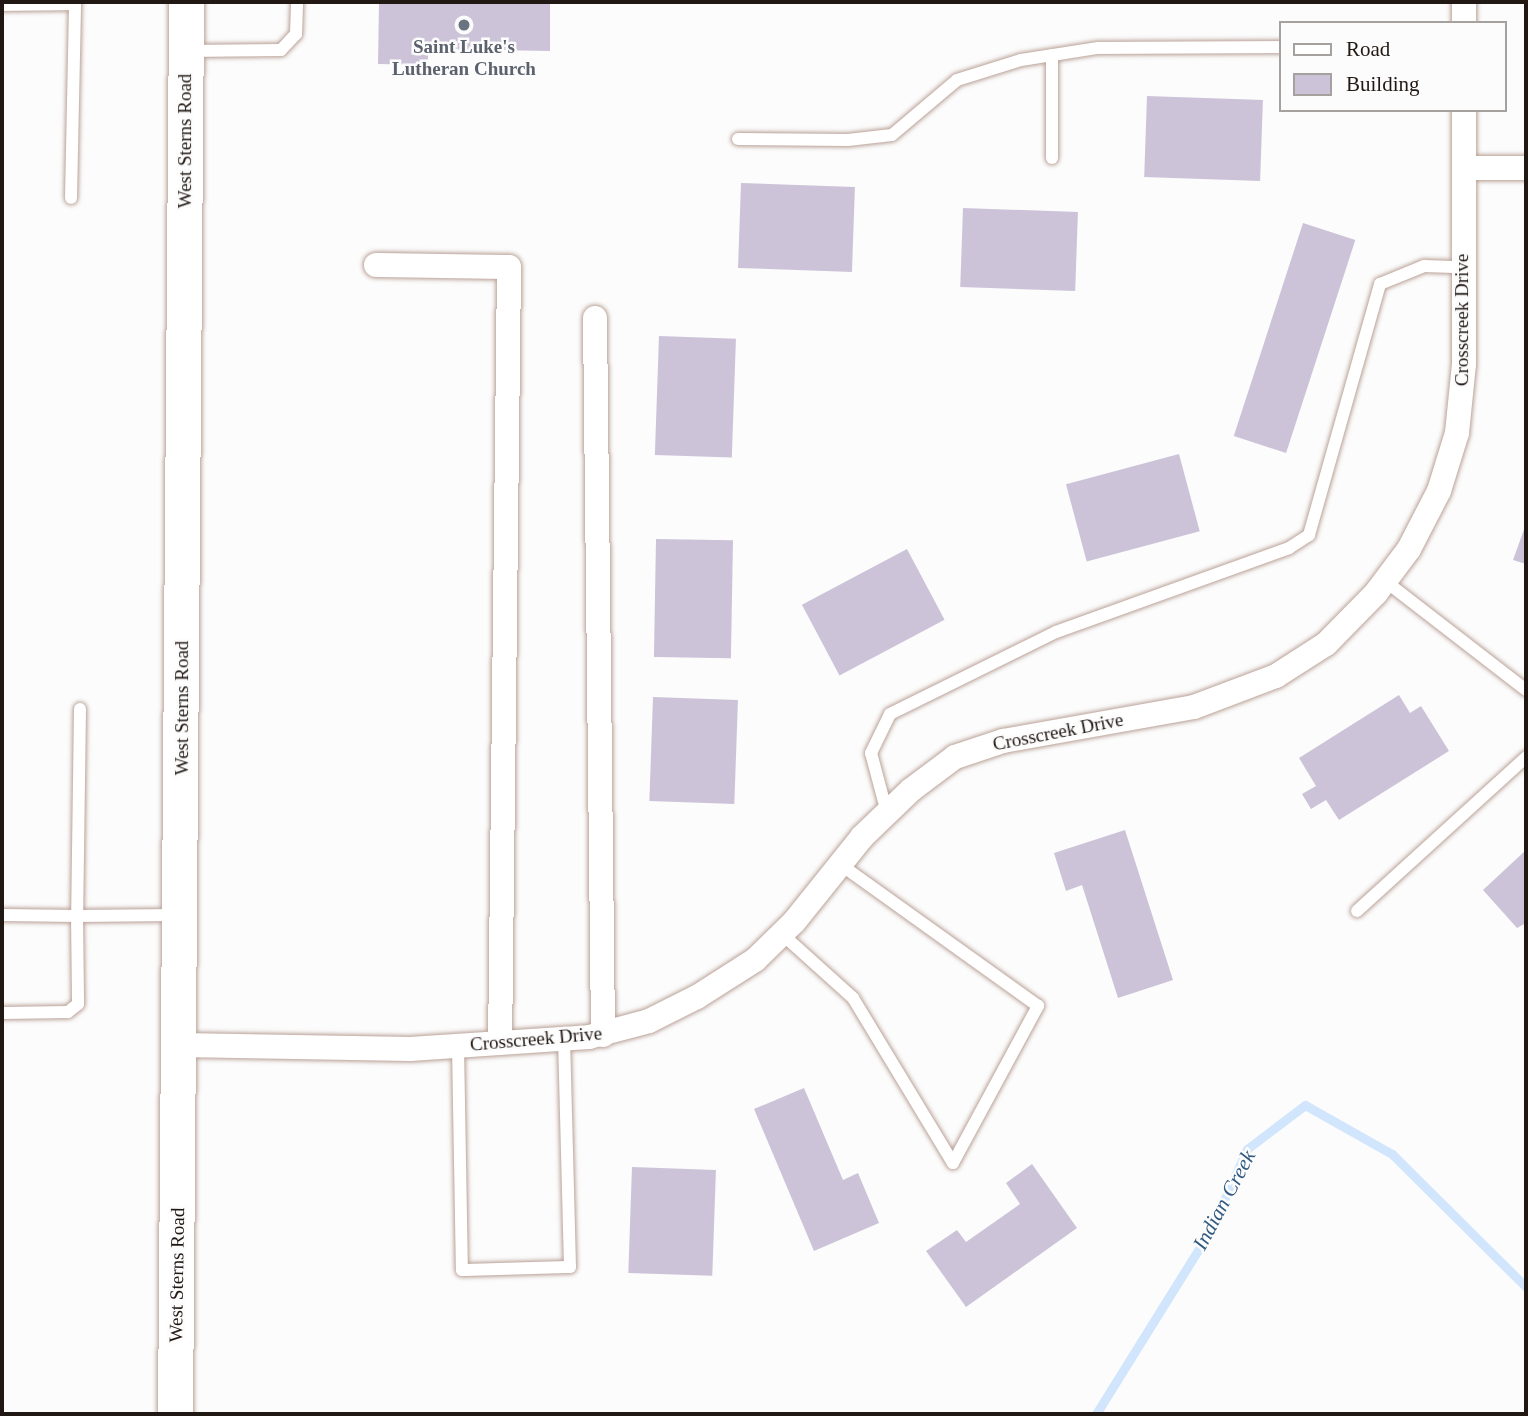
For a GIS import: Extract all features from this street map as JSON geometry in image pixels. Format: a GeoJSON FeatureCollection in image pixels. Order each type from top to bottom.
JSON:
{"type":"FeatureCollection","features":[{"type":"Feature","properties":{"kind":"main road","name":"West Sterns Road"},"geometry":{"type":"LineString","coordinates":[[175,1414],[180,1045],[186,2]]}},
{"type":"Feature","properties":{"kind":"street"},"geometry":{"type":"LineString","coordinates":[[1464,2],[1464,21]]}},
{"type":"Feature","properties":{"kind":"street","name":"Crosscreek Drive"},"geometry":{"type":"LineString","coordinates":[[180,1045],[458,1046],[603,1035],[649,1021],[697,997],[755,960],[782,934],[887,813],[955,757],[1003,741],[1194,707],[1276,676],[1326,644],[1385,581],[1409,549],[1439,491],[1457,433],[1464,364],[1461,267],[1464,112]]}},
{"type":"Feature","properties":{"kind":"street"},"geometry":{"type":"LineString","coordinates":[[1464,168],[1526,168]]}},
{"type":"Feature","properties":{"kind":"street"},"geometry":{"type":"LineString","coordinates":[[376,265],[509,267],[500,1043]]}},
{"type":"Feature","properties":{"kind":"street"},"geometry":{"type":"LineString","coordinates":[[595,318],[603,1035]]}},
{"type":"Feature","properties":{"kind":"lane"},"geometry":{"type":"LineString","coordinates":[[186,51],[281,50],[296,34],[297,2]]}},
{"type":"Feature","properties":{"kind":"lane"},"geometry":{"type":"LineString","coordinates":[[2,5],[75,3],[71,198]]}},
{"type":"Feature","properties":{"kind":"lane"},"geometry":{"type":"LineString","coordinates":[[738,139],[848,140],[892,135],[957,80],[1021,60],[1098,48],[1280,47]]}},
{"type":"Feature","properties":{"kind":"lane"},"geometry":{"type":"LineString","coordinates":[[1052,55],[1052,158]]}},
{"type":"Feature","properties":{"kind":"lane"},"geometry":{"type":"LineString","coordinates":[[887,813],[871,753],[890,714],[1056,632],[1289,548],[1310,535],[1380,284],[1424,266],[1461,267]]}},
{"type":"Feature","properties":{"kind":"lane"},"geometry":{"type":"LineString","coordinates":[[1385,581],[1526,690]]}},
{"type":"Feature","properties":{"kind":"lane"},"geometry":{"type":"LineString","coordinates":[[2,1013],[75,1010],[80,709]]}},
{"type":"Feature","properties":{"kind":"lane"},"geometry":{"type":"LineString","coordinates":[[1357,911],[1526,757]]}},
{"type":"Feature","properties":{"kind":"lane"},"geometry":{"type":"LineString","coordinates":[[782,934],[853,998],[953,1163],[1038,1006],[840,864]]}},
{"type":"Feature","properties":{"kind":"lane"},"geometry":{"type":"LineString","coordinates":[[2,915],[180,915]]}},
{"type":"Feature","properties":{"kind":"lane"},"geometry":{"type":"LineString","coordinates":[[458,1046],[462,1270],[570,1267],[564,1039]]}},
{"type":"Feature","properties":{"kind":"building","name":"Saint Luke's Lutheran Church"},"geometry":{"type":"Polygon","coordinates":[[[379,2],[550,2],[550,51],[428,49],[428,65],[378,64],[379,2]]]}},
{"type":"Feature","properties":{"kind":"building"},"geometry":{"type":"Polygon","coordinates":[[[1147,96],[1263,100],[1260,181],[1144,177],[1147,96]]]}},
{"type":"Feature","properties":{"kind":"building"},"geometry":{"type":"Polygon","coordinates":[[[741,183],[855,187],[852,272],[738,268],[741,183]]]}},
{"type":"Feature","properties":{"kind":"building"},"geometry":{"type":"Polygon","coordinates":[[[963,208],[1078,212],[1075,291],[960,287],[963,208]]]}},
{"type":"Feature","properties":{"kind":"building"},"geometry":{"type":"Polygon","coordinates":[[[1303,223],[1355,240],[1286,453],[1234,436],[1303,223]]]}},
{"type":"Feature","properties":{"kind":"building"},"geometry":{"type":"Polygon","coordinates":[[[659,336],[736,339],[732,458],[655,455],[659,336]]]}},
{"type":"Feature","properties":{"kind":"building"},"geometry":{"type":"Polygon","coordinates":[[[1179,454],[1200,531],[1087,562],[1066,484],[1179,454]]]}},
{"type":"Feature","properties":{"kind":"building"},"geometry":{"type":"Polygon","coordinates":[[[1526,524],[1526,564],[1513,560],[1526,524]]]}},
{"type":"Feature","properties":{"kind":"building"},"geometry":{"type":"Polygon","coordinates":[[[656,539],[733,540],[731,658],[654,657],[656,539]]]}},
{"type":"Feature","properties":{"kind":"building"},"geometry":{"type":"Polygon","coordinates":[[[907,549],[945,620],[839,676],[802,605],[907,549]]]}},
{"type":"Feature","properties":{"kind":"building"},"geometry":{"type":"Polygon","coordinates":[[[1399,695],[1410,713],[1421,706],[1449,751],[1339,820],[1326,800],[1311,809],[1302,794],[1316,786],[1299,758],[1399,695]]]}},
{"type":"Feature","properties":{"kind":"building"},"geometry":{"type":"Polygon","coordinates":[[[653,697],[738,700],[734,804],[649,801],[653,697]]]}},
{"type":"Feature","properties":{"kind":"building"},"geometry":{"type":"Polygon","coordinates":[[[1125,830],[1173,980],[1118,998],[1082,885],[1066,891],[1054,853],[1125,830]]]}},
{"type":"Feature","properties":{"kind":"building"},"geometry":{"type":"Polygon","coordinates":[[[1526,850],[1526,923],[1517,928],[1483,890],[1526,850]]]}},
{"type":"Feature","properties":{"kind":"building"},"geometry":{"type":"Polygon","coordinates":[[[804,1088],[843,1180],[858,1173],[879,1223],[814,1251],[754,1109],[804,1088]]]}},
{"type":"Feature","properties":{"kind":"building"},"geometry":{"type":"Polygon","coordinates":[[[1032,1164],[1077,1228],[966,1307],[926,1251],[957,1230],[966,1242],[1020,1204],[1006,1183],[1032,1164]]]}},
{"type":"Feature","properties":{"kind":"building"},"geometry":{"type":"Polygon","coordinates":[[[632,1167],[716,1170],[712,1276],[628,1273],[632,1167]]]}},
{"type":"Feature","properties":{"kind":"waterway","name":"Indian Creek"},"geometry":{"type":"LineString","coordinates":[[1096,1414],[1210,1231],[1247,1149],[1305,1105],[1392,1154],[1526,1287]]}},
{"type":"Feature","properties":{"kind":"place","name":"Saint Luke's Lutheran Church"},"geometry":{"type":"Point","coordinates":[464,25]}}]}
